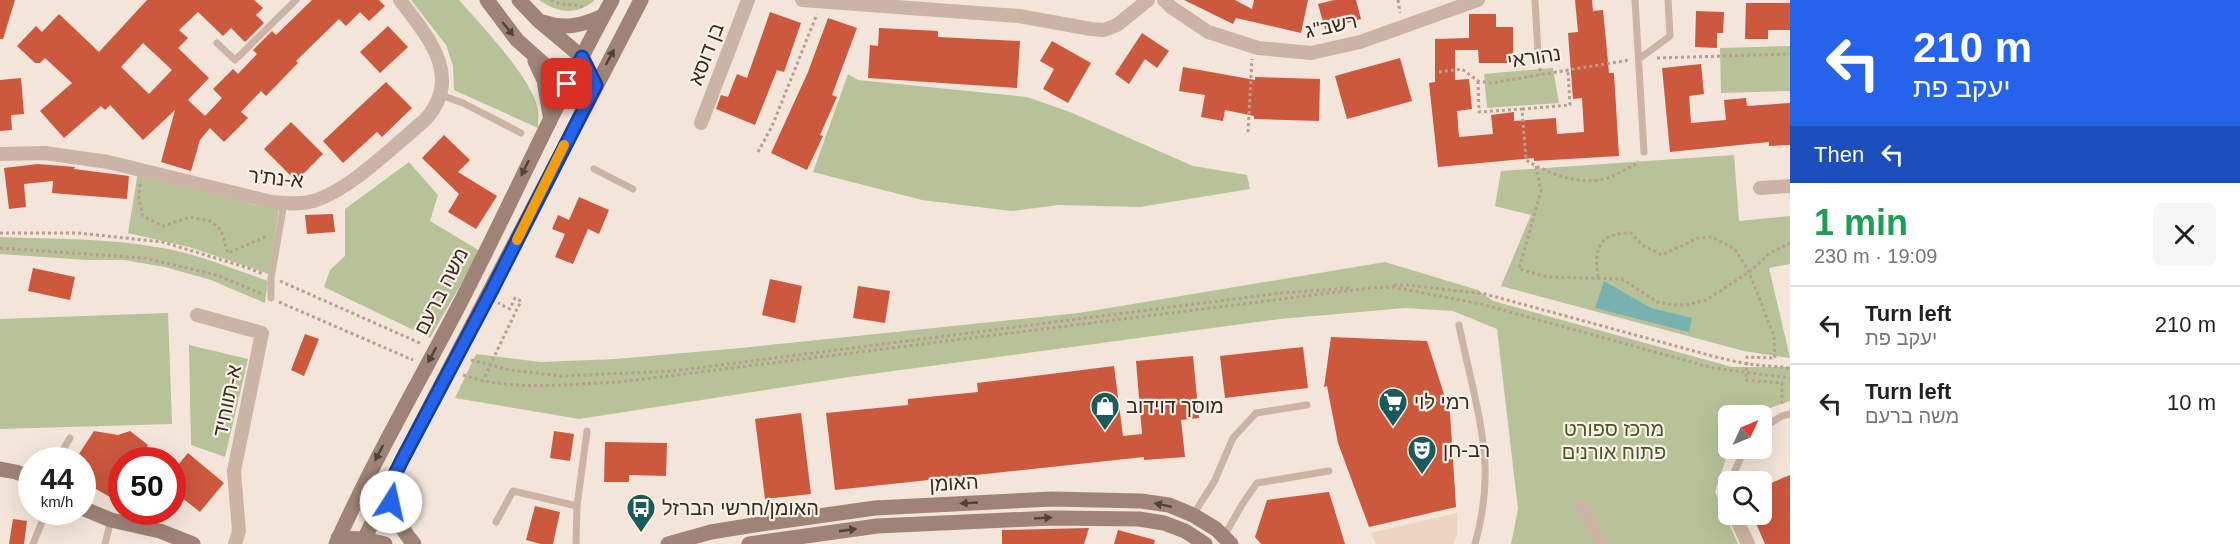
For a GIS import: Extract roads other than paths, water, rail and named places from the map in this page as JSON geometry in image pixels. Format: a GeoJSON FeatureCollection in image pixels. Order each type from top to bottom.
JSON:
{"type":"FeatureCollection","features":[{"type":"Feature","properties":{"kind":"main road"},"geometry":{"type":"LineString","coordinates":[[488,0],[517,40],[532,56],[567,84],[596,85]]}},
{"type":"Feature","properties":{"kind":"main road"},"geometry":{"type":"LineString","coordinates":[[519,0],[539,21],[582,57],[596,85]]}},
{"type":"Feature","properties":{"kind":"main road","name":"משה ברעם"},"geometry":{"type":"LineString","coordinates":[[340,542],[380,451],[457,309],[550,116],[582,57],[599,10],[612,0]]}},
{"type":"Feature","properties":{"kind":"main road"},"geometry":{"type":"LineString","coordinates":[[363,541],[426,413],[641,0]]}},
{"type":"Feature","properties":{"kind":"main road"},"geometry":{"type":"LineString","coordinates":[[539,21],[557,27],[570,27],[580,25],[599,10]]}},
{"type":"Feature","properties":{"kind":"main road"},"geometry":{"type":"LineString","coordinates":[[532,56],[544,80],[550,116]]}},
{"type":"Feature","properties":{"kind":"main road"},"geometry":{"type":"LineString","coordinates":[[0,469],[18,473]]}},
{"type":"Feature","properties":{"kind":"main road"},"geometry":{"type":"LineString","coordinates":[[389,486],[395,516],[414,544]]}},
{"type":"Feature","properties":{"kind":"main road","name":"האומן"},"geometry":{"type":"LineString","coordinates":[[670,544],[711,532],[875,508],[1052,499],[1141,501],[1169,505],[1193,515],[1216,529],[1227,541]]}},
{"type":"Feature","properties":{"kind":"main road","name":"האומן"},"geometry":{"type":"LineString","coordinates":[[756,543],[877,526],[1099,518],[1139,519],[1164,523],[1185,531],[1205,544]]}},
{"type":"Feature","properties":{"kind":"main road"},"geometry":{"type":"LineString","coordinates":[[133,525],[160,531],[193,544]]}},
{"type":"Feature","properties":{"kind":"main road"},"geometry":{"type":"LineString","coordinates":[[754,525],[756,543]]}},
{"type":"Feature","properties":{"kind":"main road"},"geometry":{"type":"LineString","coordinates":[[340,542],[363,541],[385,544]]}},
{"type":"Feature","properties":{"kind":"street"},"geometry":{"type":"LineString","coordinates":[[400,0],[425,32],[439,58],[443,79],[441,95]]}},
{"type":"Feature","properties":{"kind":"street","name":"בן דוסא"},"geometry":{"type":"LineString","coordinates":[[701,123],[748,0]]}},
{"type":"Feature","properties":{"kind":"street"},"geometry":{"type":"LineString","coordinates":[[802,0],[1019,16],[1104,30],[1117,25],[1148,0]]}},
{"type":"Feature","properties":{"kind":"street","name":"רשב\"ג"},"geometry":{"type":"LineString","coordinates":[[1164,0],[1208,32],[1258,48],[1311,53],[1360,42],[1478,0]]}},
{"type":"Feature","properties":{"kind":"street","name":"א-נת'ר"},"geometry":{"type":"LineString","coordinates":[[0,154],[45,153],[140,169],[235,194],[284,203],[311,202],[346,185],[425,120],[435,109],[441,95]]}},
{"type":"Feature","properties":{"kind":"street"},"geometry":{"type":"LineString","coordinates":[[1760,188],[1790,186]]}},
{"type":"Feature","properties":{"kind":"street","name":"א-תווחיד"},"geometry":{"type":"LineString","coordinates":[[197,315],[262,333],[234,471],[239,531],[235,544]]}},
{"type":"Feature","properties":{"kind":"street"},"geometry":{"type":"LineString","coordinates":[[1582,506],[1601,544]]}},
{"type":"Feature","properties":{"kind":"street"},"geometry":{"type":"LineString","coordinates":[[1739,525],[1748,544]]}},
{"type":"Feature","properties":{"kind":"lane"},"geometry":{"type":"LineString","coordinates":[[217,43],[235,60],[296,0]]}},
{"type":"Feature","properties":{"kind":"lane","name":"נהוראי"},"geometry":{"type":"LineString","coordinates":[[1535,0],[1538,54]]}},
{"type":"Feature","properties":{"kind":"lane"},"geometry":{"type":"LineString","coordinates":[[1635,0],[1644,152]]}},
{"type":"Feature","properties":{"kind":"lane"},"geometry":{"type":"LineString","coordinates":[[1639,59],[1670,36],[1668,0]]}},
{"type":"Feature","properties":{"kind":"lane"},"geometry":{"type":"LineString","coordinates":[[441,95],[463,103],[521,133]]}},
{"type":"Feature","properties":{"kind":"lane"},"geometry":{"type":"LineString","coordinates":[[594,169],[633,189]]}},
{"type":"Feature","properties":{"kind":"lane"},"geometry":{"type":"LineString","coordinates":[[271,298],[271,278],[284,203]]}},
{"type":"Feature","properties":{"kind":"lane"},"geometry":{"type":"LineString","coordinates":[[1459,324],[1485,467],[1483,506],[1475,544]]}},
{"type":"Feature","properties":{"kind":"lane"},"geometry":{"type":"LineString","coordinates":[[1193,515],[1214,482],[1233,438],[1256,413],[1307,405]]}},
{"type":"Feature","properties":{"kind":"lane"},"geometry":{"type":"LineString","coordinates":[[1772,422],[1790,414]]}},
{"type":"Feature","properties":{"kind":"lane"},"geometry":{"type":"LineString","coordinates":[[576,544],[577,506],[587,431]]}},
{"type":"Feature","properties":{"kind":"lane"},"geometry":{"type":"LineString","coordinates":[[65,447],[70,438]]}},
{"type":"Feature","properties":{"kind":"lane"},"geometry":{"type":"LineString","coordinates":[[1227,541],[1243,503],[1257,483],[1329,471]]}},
{"type":"Feature","properties":{"kind":"lane"},"geometry":{"type":"LineString","coordinates":[[495,522],[513,491],[577,506]]}},
{"type":"Feature","properties":{"kind":"lane"},"geometry":{"type":"LineString","coordinates":[[33,544],[41,525]]}},
{"type":"Feature","properties":{"kind":"lane"},"geometry":{"type":"LineString","coordinates":[[105,544],[110,525]]}},
{"type":"Feature","properties":{"kind":"water"},"geometry":{"type":"Polygon","coordinates":[[[1604,281],[1651,308],[1692,318],[1689,332],[1595,308],[1604,281]]]}},
{"type":"Feature","properties":{"kind":"place","name":"רמי לוי"},"geometry":{"type":"Point","coordinates":[1393,428]}},
{"type":"Feature","properties":{"kind":"place","name":"מוסך דוידוב"},"geometry":{"type":"Point","coordinates":[1105,432]}},
{"type":"Feature","properties":{"kind":"place","name":"רב-חן"},"geometry":{"type":"Point","coordinates":[1422,476]}},
{"type":"Feature","properties":{"kind":"place","name":"האומן/חרשי הברזל"},"geometry":{"type":"Point","coordinates":[641,534]}},
{"type":"Feature","properties":{"kind":"park label","name":"מרכז ספורט פתוח אורנים"},"geometry":{"type":"Point","coordinates":[1614,440]}}]}
